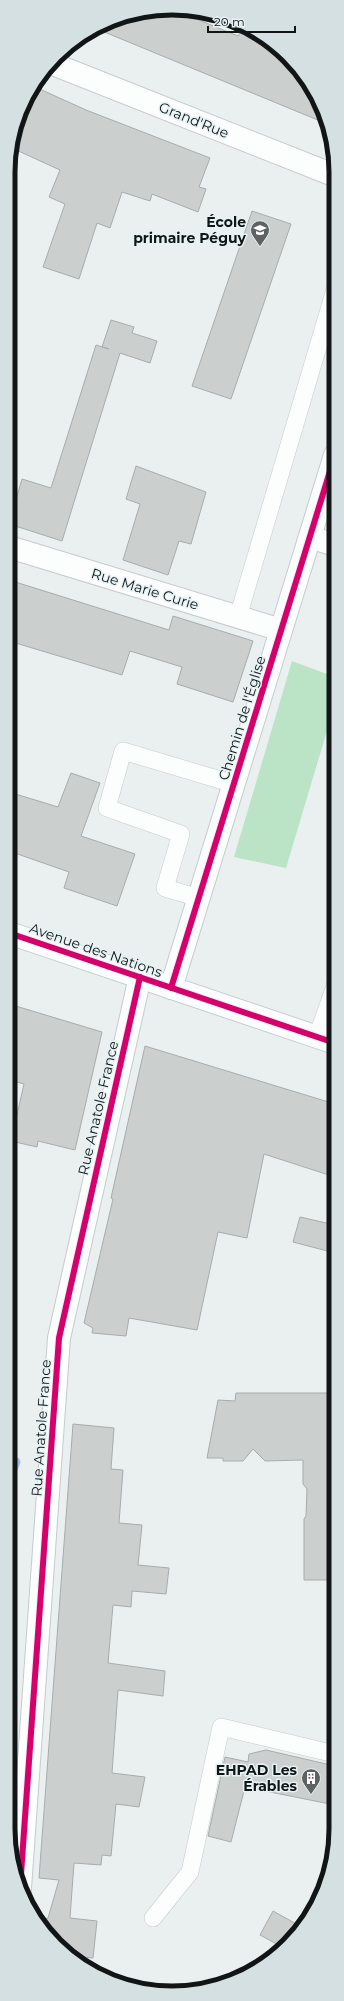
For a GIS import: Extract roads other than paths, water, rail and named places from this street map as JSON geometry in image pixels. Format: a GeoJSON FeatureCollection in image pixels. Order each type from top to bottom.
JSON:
{"type":"FeatureCollection","features":[{"type":"Feature","properties":{"kind":"street","name":"Grand'Rue"},"geometry":{"type":"LineString","coordinates":[[59,63],[329,173]]}},
{"type":"Feature","properties":{"kind":"street","name":"Chemin de l'Église"},"geometry":{"type":"LineString","coordinates":[[171,988],[329,477]]}},
{"type":"Feature","properties":{"kind":"street"},"geometry":{"type":"LineString","coordinates":[[310,537],[329,543]]}},
{"type":"Feature","properties":{"kind":"street","name":"Rue Marie Curie"},"geometry":{"type":"LineString","coordinates":[[15,549],[282,630]]}},
{"type":"Feature","properties":{"kind":"street","name":"Avenue des Nations"},"geometry":{"type":"LineString","coordinates":[[15,935],[326,1040]]}},
{"type":"Feature","properties":{"kind":"street","name":"Rue Anatole France"},"geometry":{"type":"LineString","coordinates":[[21,1873],[59,1338],[140,977]]}},
{"type":"Feature","properties":{"kind":"lane"},"geometry":{"type":"LineString","coordinates":[[238,617],[329,310]]}},
{"type":"Feature","properties":{"kind":"lane"},"geometry":{"type":"LineString","coordinates":[[199,898],[165,888],[181,834],[107,808],[123,751],[234,784]]}},
{"type":"Feature","properties":{"kind":"lane"},"geometry":{"type":"LineString","coordinates":[[326,1040],[329,1022]]}},
{"type":"Feature","properties":{"kind":"lane"},"geometry":{"type":"LineString","coordinates":[[153,1918],[190,1872],[221,1727],[329,1753]]}},
{"type":"Feature","properties":{"kind":"place","name":"École primaire Péguy"},"geometry":{"type":"Point","coordinates":[260,247]}},
{"type":"Feature","properties":{"kind":"place","name":"EHPAD Les Érables"},"geometry":{"type":"Point","coordinates":[311,1795]}}]}
